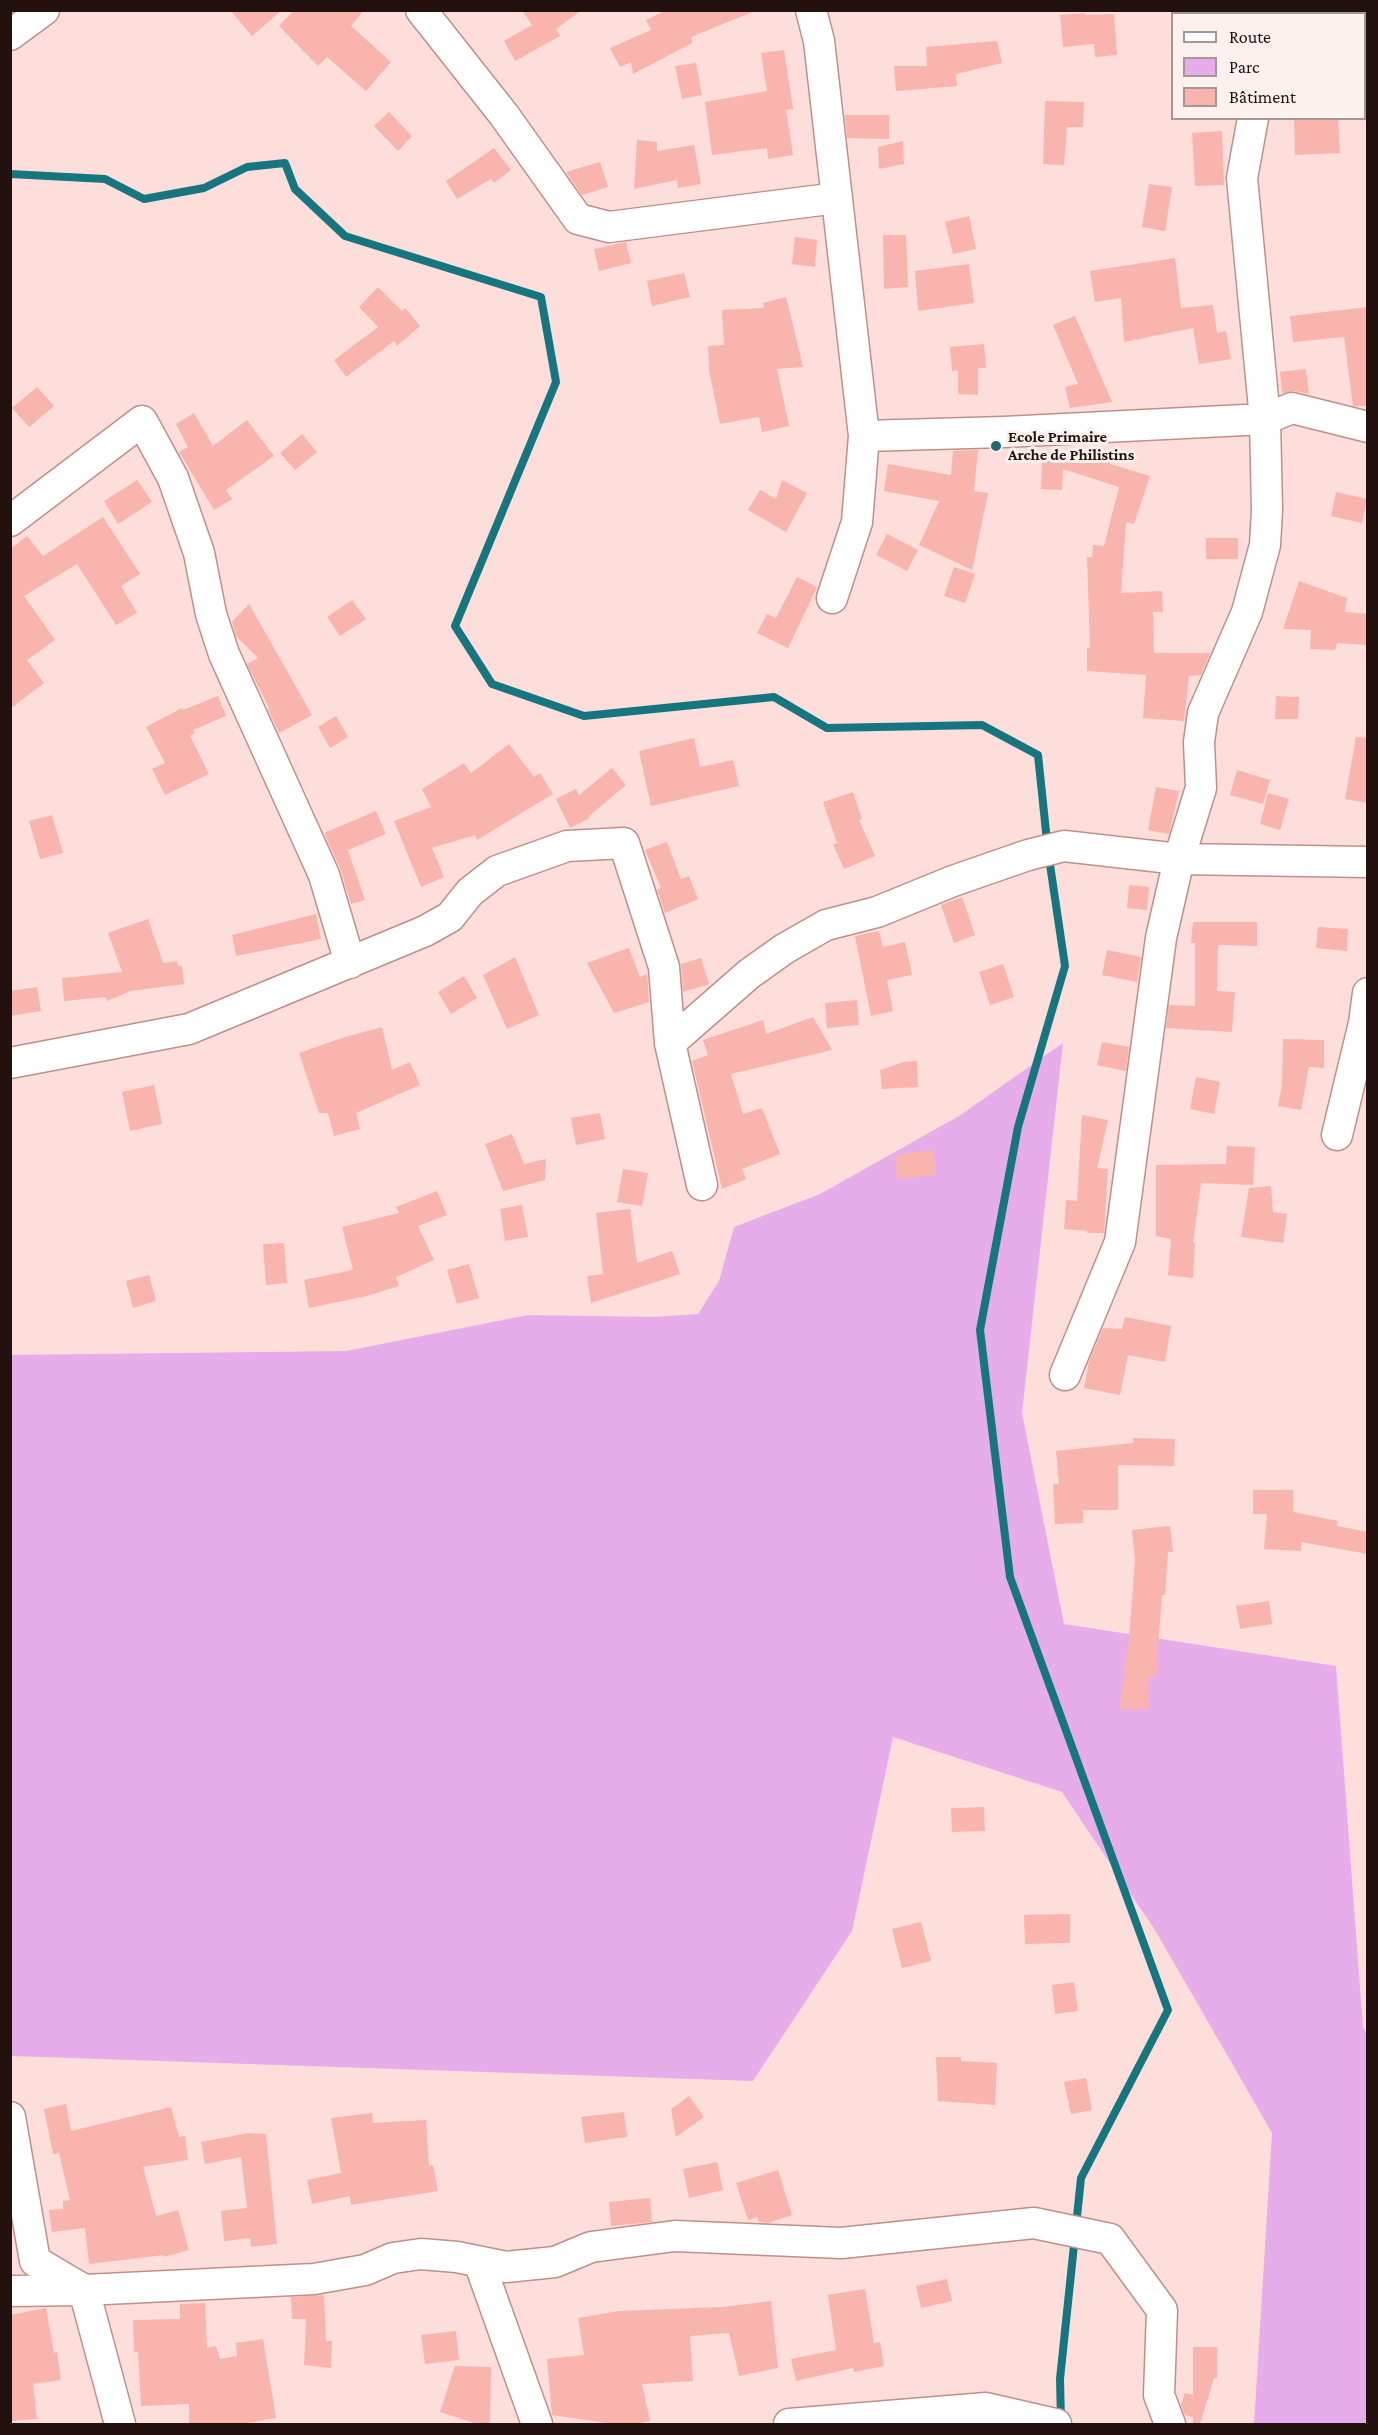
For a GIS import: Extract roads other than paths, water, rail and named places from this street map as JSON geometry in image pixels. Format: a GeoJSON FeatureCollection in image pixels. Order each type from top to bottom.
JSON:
{"type":"FeatureCollection","features":[{"type":"Feature","properties":{"kind":"street"},"geometry":{"type":"LineString","coordinates":[[10,35],[44,10]]}},
{"type":"Feature","properties":{"kind":"street"},"geometry":{"type":"LineString","coordinates":[[421,10],[504,115],[578,219],[609,227],[837,198]]}},
{"type":"Feature","properties":{"kind":"street"},"geometry":{"type":"LineString","coordinates":[[811,10],[819,41],[864,436],[857,522],[832,598]]}},
{"type":"Feature","properties":{"kind":"street"},"geometry":{"type":"LineString","coordinates":[[1065,1375],[1120,1242],[1161,938],[1179,859],[1200,788],[1199,742],[1203,713],[1247,612],[1265,545],[1267,510],[1265,419],[1242,178],[1253,120]]}},
{"type":"Feature","properties":{"kind":"street"},"geometry":{"type":"LineString","coordinates":[[864,436],[1004,432],[1265,419],[1292,408],[1368,427]]}},
{"type":"Feature","properties":{"kind":"street"},"geometry":{"type":"LineString","coordinates":[[10,521],[142,421],[173,478],[199,553],[211,614],[224,654],[324,876],[350,963]]}},
{"type":"Feature","properties":{"kind":"street"},"geometry":{"type":"LineString","coordinates":[[10,1063],[189,1029],[425,931],[450,917],[470,892],[497,871],[567,846],[624,843],[664,967],[670,1043],[702,1185]]}},
{"type":"Feature","properties":{"kind":"street"},"geometry":{"type":"LineString","coordinates":[[670,1043],[749,974],[784,949],[826,925],[877,912],[994,866],[1064,846],[1179,859],[1368,862]]}},
{"type":"Feature","properties":{"kind":"street"},"geometry":{"type":"LineString","coordinates":[[1337,1135],[1364,1023],[1368,993]]}},
{"type":"Feature","properties":{"kind":"street"},"geometry":{"type":"LineString","coordinates":[[10,2117],[35,2261],[84,2290],[120,2424]]}},
{"type":"Feature","properties":{"kind":"street"},"geometry":{"type":"LineString","coordinates":[[10,2291],[84,2290],[314,2279],[365,2271],[393,2258],[421,2254],[457,2257],[506,2267],[555,2262],[591,2247],[675,2236],[842,2242],[1034,2223],[1110,2239],[1162,2310],[1159,2395],[1170,2424]]}},
{"type":"Feature","properties":{"kind":"street"},"geometry":{"type":"LineString","coordinates":[[479,2262],[537,2424]]}},
{"type":"Feature","properties":{"kind":"street"},"geometry":{"type":"LineString","coordinates":[[789,2424],[986,2408],[1054,2424]]}},
{"type":"Feature","properties":{"kind":"waterway"},"geometry":{"type":"LineString","coordinates":[[10,174],[105,179],[144,199],[204,188],[247,167],[285,163],[295,189],[345,236],[541,297],[556,382],[455,626],[492,684],[584,716],[774,697],[827,728],[982,725],[1038,755],[1048,851],[1065,966],[1018,1127],[980,1330],[1010,1577],[1168,2010],[1081,2178],[1060,2379],[1061,2421]]}},
{"type":"Feature","properties":{"kind":"place","name":"Ecole Primaire Arche de Philistins"},"geometry":{"type":"Point","coordinates":[996,446]}}]}
